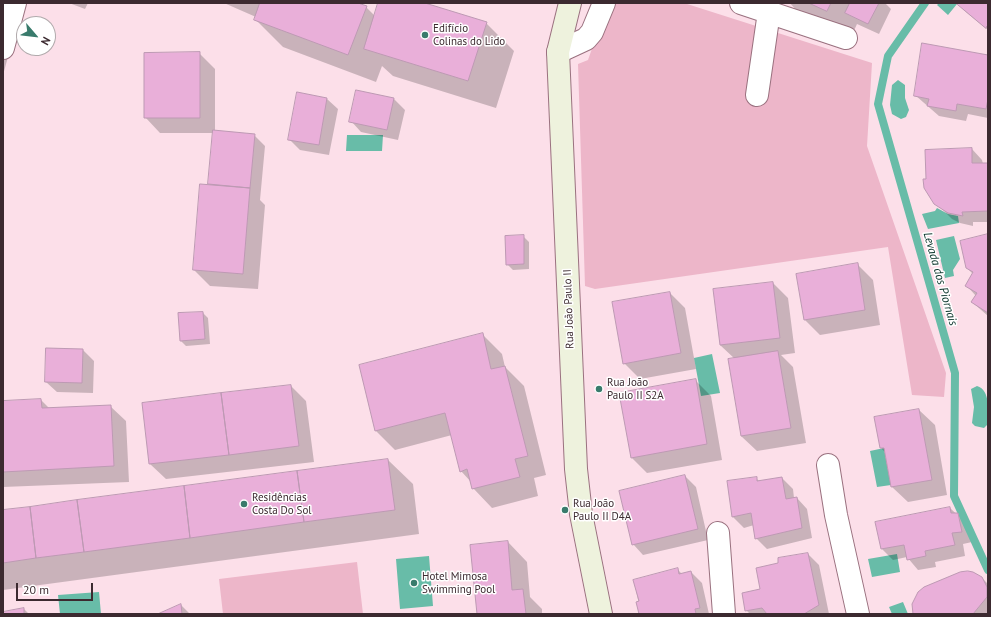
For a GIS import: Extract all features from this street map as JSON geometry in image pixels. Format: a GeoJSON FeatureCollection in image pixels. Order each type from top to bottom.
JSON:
{"type":"FeatureCollection","features":[{"type":"Feature","properties":{"kind":"street"},"geometry":{"type":"LineString","coordinates":[[3,48],[15,3]]}},
{"type":"Feature","properties":{"kind":"street","name":"Rua João Paulo II"},"geometry":{"type":"LineString","coordinates":[[570,3],[558,52],[576,469],[581,514],[601,614]]}},
{"type":"Feature","properties":{"kind":"street"},"geometry":{"type":"LineString","coordinates":[[558,52],[586,39],[592,32],[604,3]]}},
{"type":"Feature","properties":{"kind":"street"},"geometry":{"type":"LineString","coordinates":[[741,3],[846,38]]}},
{"type":"Feature","properties":{"kind":"street"},"geometry":{"type":"LineString","coordinates":[[757,95],[769,12]]}},
{"type":"Feature","properties":{"kind":"street"},"geometry":{"type":"LineString","coordinates":[[828,465],[836,515],[858,614]]}},
{"type":"Feature","properties":{"kind":"street"},"geometry":{"type":"LineString","coordinates":[[718,533],[724,614]]}},
{"type":"Feature","properties":{"kind":"shaded area"},"geometry":{"type":"Polygon","coordinates":[[[614,3],[684,3],[872,63],[867,146],[946,373],[944,397],[912,395],[888,247],[595,289],[585,286],[578,64],[588,60],[602,20],[614,3]]]}},
{"type":"Feature","properties":{"kind":"shaded area"},"geometry":{"type":"Polygon","coordinates":[[[939,3],[957,4],[948,15],[937,5],[939,3]]]}},
{"type":"Feature","properties":{"kind":"shaded area"},"geometry":{"type":"Polygon","coordinates":[[[898,80],[905,85],[905,98],[909,110],[906,117],[901,119],[892,114],[890,105],[892,85],[898,80]]]}},
{"type":"Feature","properties":{"kind":"shaded area"},"geometry":{"type":"Polygon","coordinates":[[[347,135],[383,135],[382,151],[346,151],[347,135]]]}},
{"type":"Feature","properties":{"kind":"shaded area"},"geometry":{"type":"Polygon","coordinates":[[[937,208],[948,214],[958,216],[959,223],[928,229],[922,214],[935,211],[937,208]]]}},
{"type":"Feature","properties":{"kind":"shaded area"},"geometry":{"type":"Polygon","coordinates":[[[954,236],[960,259],[953,270],[954,276],[945,278],[936,240],[954,236]]]}},
{"type":"Feature","properties":{"kind":"shaded area"},"geometry":{"type":"Polygon","coordinates":[[[712,354],[720,393],[701,396],[694,358],[712,354]]]}},
{"type":"Feature","properties":{"kind":"shaded area"},"geometry":{"type":"Polygon","coordinates":[[[977,386],[985,392],[988,402],[988,424],[984,428],[975,426],[972,423],[974,407],[971,389],[977,386]]]}},
{"type":"Feature","properties":{"kind":"shaded area"},"geometry":{"type":"Polygon","coordinates":[[[884,448],[891,485],[877,487],[870,451],[884,448]]]}},
{"type":"Feature","properties":{"kind":"shaded area"},"geometry":{"type":"Polygon","coordinates":[[[897,554],[900,572],[872,577],[868,559],[897,554]]]}},
{"type":"Feature","properties":{"kind":"shaded area","name":"Hotel Mimosa Swimming Pool"},"geometry":{"type":"Polygon","coordinates":[[[429,556],[433,606],[400,609],[396,559],[429,556]]]}},
{"type":"Feature","properties":{"kind":"shaded area"},"geometry":{"type":"Polygon","coordinates":[[[357,562],[363,614],[223,614],[219,579],[357,562]]]}},
{"type":"Feature","properties":{"kind":"shaded area"},"geometry":{"type":"Polygon","coordinates":[[[99,592],[101,614],[60,614],[58,595],[99,592]]]}},
{"type":"Feature","properties":{"kind":"shaded area"},"geometry":{"type":"Polygon","coordinates":[[[903,602],[908,614],[892,614],[889,607],[903,602]]]}},
{"type":"Feature","properties":{"kind":"building"},"geometry":{"type":"Polygon","coordinates":[[[260,3],[358,3],[367,6],[348,55],[254,20],[260,3]]]}},
{"type":"Feature","properties":{"kind":"building","name":"Edifício Colinas do Lido"},"geometry":{"type":"Polygon","coordinates":[[[378,3],[425,3],[487,22],[468,81],[364,49],[378,3]]]}},
{"type":"Feature","properties":{"kind":"building"},"geometry":{"type":"Polygon","coordinates":[[[809,3],[831,3],[827,11],[809,3]]]}},
{"type":"Feature","properties":{"kind":"building"},"geometry":{"type":"Polygon","coordinates":[[[850,3],[879,3],[868,24],[845,13],[850,3]]]}},
{"type":"Feature","properties":{"kind":"building"},"geometry":{"type":"Polygon","coordinates":[[[956,3],[988,3],[988,27],[987,26],[986,28],[956,3]]]}},
{"type":"Feature","properties":{"kind":"building"},"geometry":{"type":"Polygon","coordinates":[[[922,43],[988,55],[988,99],[986,109],[957,104],[956,111],[927,106],[929,99],[914,96],[922,43]]]}},
{"type":"Feature","properties":{"kind":"building"},"geometry":{"type":"Polygon","coordinates":[[[200,52],[200,118],[144,118],[144,53],[200,52]]]}},
{"type":"Feature","properties":{"kind":"building"},"geometry":{"type":"Polygon","coordinates":[[[356,90],[394,98],[387,130],[349,122],[356,90]]]}},
{"type":"Feature","properties":{"kind":"building"},"geometry":{"type":"Polygon","coordinates":[[[297,92],[327,98],[319,145],[288,140],[297,92]]]}},
{"type":"Feature","properties":{"kind":"building"},"geometry":{"type":"Polygon","coordinates":[[[213,130],[255,134],[250,188],[208,184],[213,130]]]}},
{"type":"Feature","properties":{"kind":"building"},"geometry":{"type":"Polygon","coordinates":[[[972,148],[972,163],[988,163],[988,211],[962,212],[963,216],[948,213],[934,204],[924,188],[923,179],[926,179],[925,150],[972,148]]]}},
{"type":"Feature","properties":{"kind":"building"},"geometry":{"type":"Polygon","coordinates":[[[200,184],[250,188],[243,274],[193,270],[200,184]]]}},
{"type":"Feature","properties":{"kind":"building"},"geometry":{"type":"Polygon","coordinates":[[[988,234],[988,313],[971,302],[977,293],[965,286],[973,272],[966,268],[960,241],[988,234]]]}},
{"type":"Feature","properties":{"kind":"building"},"geometry":{"type":"Polygon","coordinates":[[[524,235],[524,264],[506,265],[505,236],[524,235]]]}},
{"type":"Feature","properties":{"kind":"building"},"geometry":{"type":"Polygon","coordinates":[[[858,263],[865,310],[804,320],[796,274],[858,263]]]}},
{"type":"Feature","properties":{"kind":"building"},"geometry":{"type":"Polygon","coordinates":[[[773,282],[780,338],[720,345],[713,289],[773,282]]]}},
{"type":"Feature","properties":{"kind":"building"},"geometry":{"type":"Polygon","coordinates":[[[670,292],[681,353],[623,364],[612,302],[670,292]]]}},
{"type":"Feature","properties":{"kind":"building"},"geometry":{"type":"Polygon","coordinates":[[[203,312],[205,339],[180,341],[178,313],[203,312]]]}},
{"type":"Feature","properties":{"kind":"building"},"geometry":{"type":"Polygon","coordinates":[[[483,333],[491,369],[505,366],[528,456],[515,459],[520,477],[472,489],[467,469],[460,472],[445,413],[375,431],[359,365],[483,333]]]}},
{"type":"Feature","properties":{"kind":"building"},"geometry":{"type":"Polygon","coordinates":[[[46,348],[83,349],[82,383],[45,382],[46,348]]]}},
{"type":"Feature","properties":{"kind":"building"},"geometry":{"type":"Polygon","coordinates":[[[778,351],[791,428],[741,436],[728,359],[778,351]]]}},
{"type":"Feature","properties":{"kind":"building"},"geometry":{"type":"Polygon","coordinates":[[[696,379],[707,444],[631,458],[619,393],[696,379]]]}},
{"type":"Feature","properties":{"kind":"building"},"geometry":{"type":"Polygon","coordinates":[[[291,385],[299,446],[229,455],[221,393],[291,385]]]}},
{"type":"Feature","properties":{"kind":"building"},"geometry":{"type":"Polygon","coordinates":[[[221,393],[229,455],[149,464],[142,403],[221,393]]]}},
{"type":"Feature","properties":{"kind":"building"},"geometry":{"type":"Polygon","coordinates":[[[41,399],[42,408],[111,405],[114,466],[3,472],[3,401],[41,399]]]}},
{"type":"Feature","properties":{"kind":"building"},"geometry":{"type":"Polygon","coordinates":[[[919,409],[932,480],[891,487],[884,448],[880,448],[874,417],[919,409]]]}},
{"type":"Feature","properties":{"kind":"building","name":"Residências Costa Do Sol"},"geometry":{"type":"Polygon","coordinates":[[[388,459],[395,510],[304,522],[297,471],[388,459]]]}},
{"type":"Feature","properties":{"kind":"building","name":"Residências Costa Do Sol"},"geometry":{"type":"Polygon","coordinates":[[[297,471],[304,522],[190,538],[184,486],[297,471]]]}},
{"type":"Feature","properties":{"kind":"building"},"geometry":{"type":"Polygon","coordinates":[[[685,475],[698,529],[632,545],[619,491],[685,475]]]}},
{"type":"Feature","properties":{"kind":"building"},"geometry":{"type":"Polygon","coordinates":[[[757,477],[757,481],[782,477],[786,499],[797,497],[802,528],[755,539],[751,513],[732,517],[727,481],[757,477]]]}},
{"type":"Feature","properties":{"kind":"building"},"geometry":{"type":"Polygon","coordinates":[[[184,486],[190,538],[84,552],[77,500],[184,486]]]}},
{"type":"Feature","properties":{"kind":"building"},"geometry":{"type":"Polygon","coordinates":[[[77,500],[84,552],[36,558],[30,507],[77,500]]]}},
{"type":"Feature","properties":{"kind":"building"},"geometry":{"type":"Polygon","coordinates":[[[30,507],[36,558],[3,563],[3,510],[30,507]]]}},
{"type":"Feature","properties":{"kind":"building"},"geometry":{"type":"Polygon","coordinates":[[[950,507],[951,513],[958,513],[962,532],[952,533],[955,545],[925,551],[926,556],[907,560],[904,545],[881,549],[875,522],[950,507]]]}},
{"type":"Feature","properties":{"kind":"building"},"geometry":{"type":"Polygon","coordinates":[[[508,541],[512,590],[523,589],[526,614],[477,614],[470,545],[508,541]]]}},
{"type":"Feature","properties":{"kind":"building"},"geometry":{"type":"Polygon","coordinates":[[[808,553],[819,605],[804,614],[767,614],[762,608],[745,611],[742,593],[760,589],[756,568],[778,563],[778,558],[808,553]]]}},
{"type":"Feature","properties":{"kind":"building"},"geometry":{"type":"Polygon","coordinates":[[[678,568],[679,574],[691,571],[700,608],[695,609],[696,614],[639,614],[636,602],[639,601],[633,580],[678,568]]]}},
{"type":"Feature","properties":{"kind":"building"},"geometry":{"type":"Polygon","coordinates":[[[968,571],[982,577],[987,587],[987,597],[973,614],[913,614],[912,604],[918,592],[924,587],[960,572],[968,571]]]}},
{"type":"Feature","properties":{"kind":"building"},"geometry":{"type":"Polygon","coordinates":[[[181,604],[182,614],[158,614],[181,604]]]}},
{"type":"Feature","properties":{"kind":"building"},"geometry":{"type":"Polygon","coordinates":[[[24,608],[24,614],[3,614],[3,612],[24,608]]]}},
{"type":"Feature","properties":{"kind":"waterway","name":"Levada dos Piornais"},"geometry":{"type":"LineString","coordinates":[[925,3],[888,56],[878,104],[955,373],[954,496],[988,570]]}},
{"type":"Feature","properties":{"kind":"place","name":"Edifício Colinas do Lido"},"geometry":{"type":"Point","coordinates":[425,35]}},
{"type":"Feature","properties":{"kind":"place","name":"Rua João Paulo II S2A"},"geometry":{"type":"Point","coordinates":[599,389]}},
{"type":"Feature","properties":{"kind":"place","name":"Residências Costa Do Sol"},"geometry":{"type":"Point","coordinates":[244,504]}},
{"type":"Feature","properties":{"kind":"place","name":"Rua João Paulo II D4A"},"geometry":{"type":"Point","coordinates":[565,510]}},
{"type":"Feature","properties":{"kind":"place","name":"Hotel Mimosa Swimming Pool"},"geometry":{"type":"Point","coordinates":[414,583]}}]}
